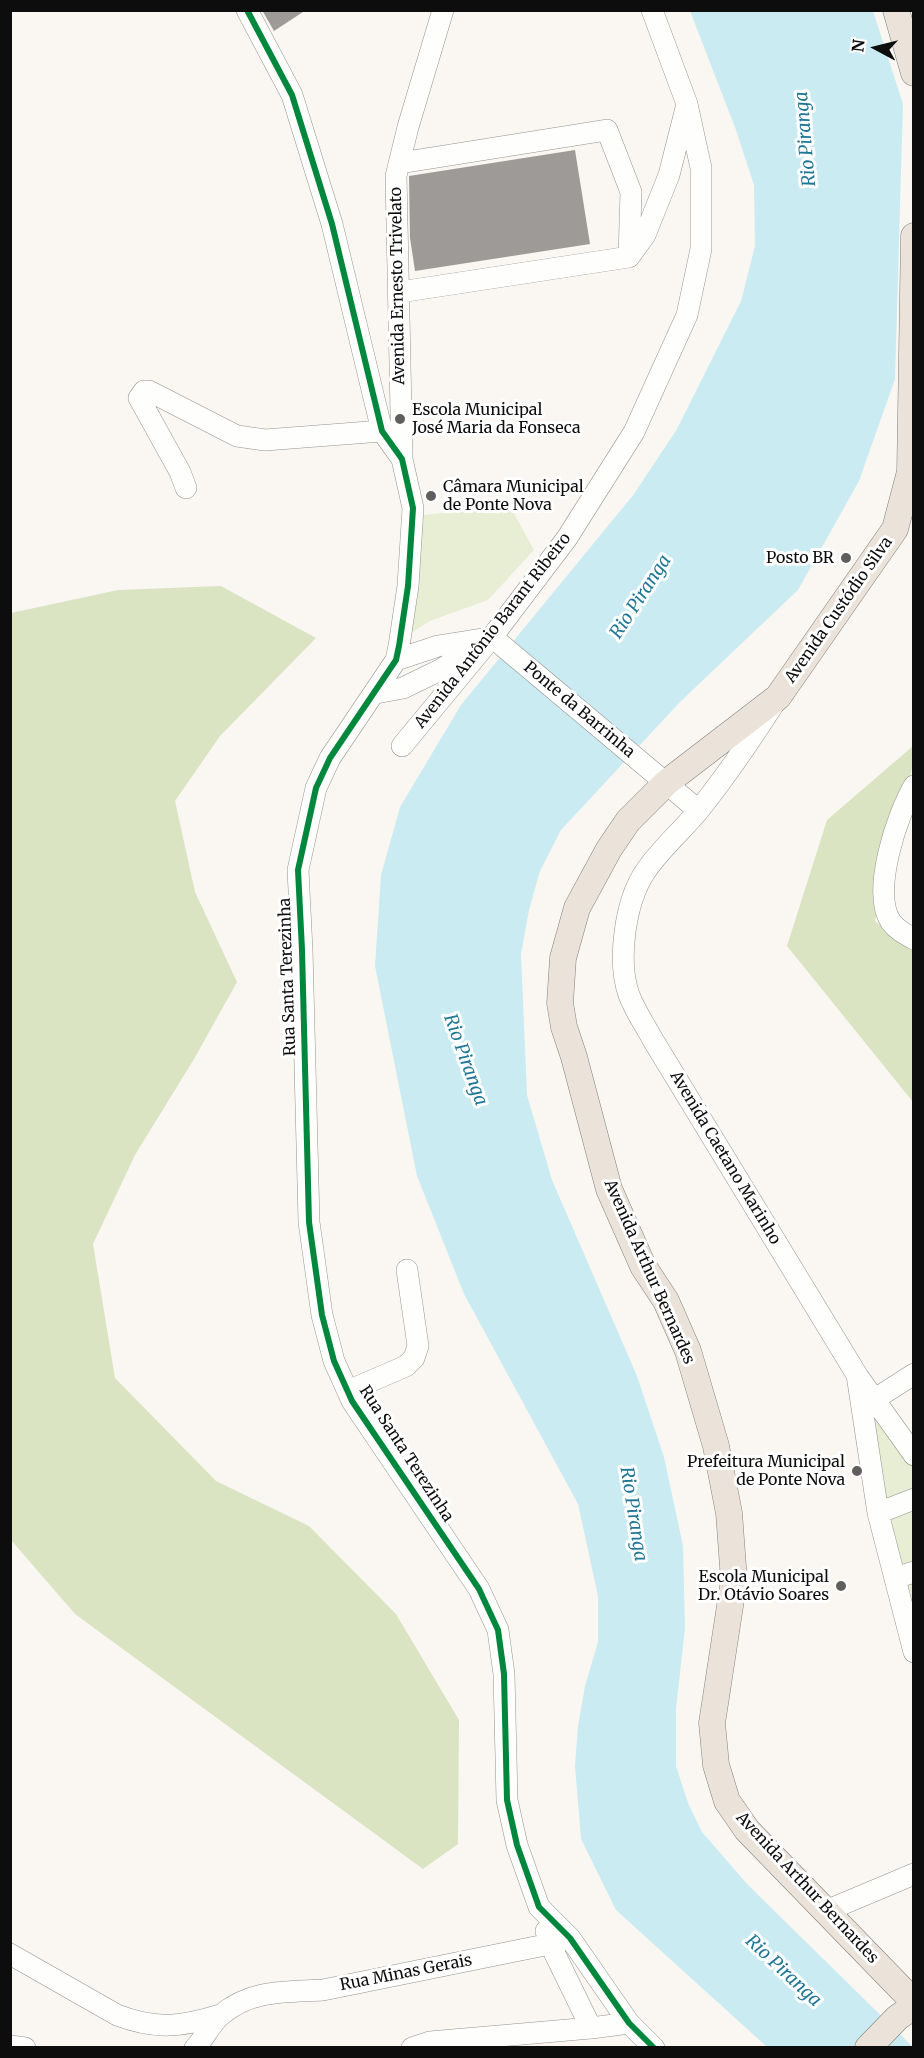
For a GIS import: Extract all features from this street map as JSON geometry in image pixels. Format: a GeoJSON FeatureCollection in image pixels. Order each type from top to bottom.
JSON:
{"type":"FeatureCollection","features":[{"type":"Feature","properties":{"kind":"main road"},"geometry":{"type":"LineString","coordinates":[[896,10],[914,73]]}},
{"type":"Feature","properties":{"kind":"main road","name":"Avenida Custódio Silva"},"geometry":{"type":"LineString","coordinates":[[778,697],[895,529],[910,472],[914,236]]}},
{"type":"Feature","properties":{"kind":"main road","name":"Avenida Arthur Bernardes"},"geometry":{"type":"LineString","coordinates":[[778,697],[666,783],[628,821],[609,849],[577,908],[563,958],[560,1003],[564,1027],[609,1189],[643,1266],[666,1301],[688,1351],[716,1446],[729,1513],[735,1580],[712,1723],[716,1765],[727,1801],[747,1830],[826,1911],[908,2009]]}},
{"type":"Feature","properties":{"kind":"main road"},"geometry":{"type":"LineString","coordinates":[[868,2048],[908,2009]]}},
{"type":"Feature","properties":{"kind":"street"},"geometry":{"type":"LineString","coordinates":[[247,10],[292,95],[332,224],[382,431],[402,459],[413,508],[408,586],[396,660],[438,646],[496,640]]}},
{"type":"Feature","properties":{"kind":"street","name":"Avenida Ernesto Trivelato"},"geometry":{"type":"LineString","coordinates":[[402,459],[396,176],[408,127],[443,10]]}},
{"type":"Feature","properties":{"kind":"street","name":"Avenida Antônio Barant Ribeiro"},"geometry":{"type":"LineString","coordinates":[[402,746],[496,640],[567,538],[634,432],[687,315],[701,249],[701,168],[687,104],[652,10]]}},
{"type":"Feature","properties":{"kind":"street"},"geometry":{"type":"LineString","coordinates":[[400,292],[628,257],[645,236],[669,175],[687,104]]}},
{"type":"Feature","properties":{"kind":"street"},"geometry":{"type":"LineString","coordinates":[[399,163],[607,130],[631,192],[628,257]]}},
{"type":"Feature","properties":{"kind":"street"},"geometry":{"type":"LineString","coordinates":[[186,488],[180,472],[139,398],[144,391],[149,391],[237,436],[265,440],[382,431]]}},
{"type":"Feature","properties":{"kind":"street"},"geometry":{"type":"LineString","coordinates":[[376,693],[403,688],[496,640]]}},
{"type":"Feature","properties":{"kind":"street","name":"Ponte da Barrinha"},"geometry":{"type":"LineString","coordinates":[[496,640],[698,810]]}},
{"type":"Feature","properties":{"kind":"street","name":"Rua Santa Terezinha"},"geometry":{"type":"LineString","coordinates":[[396,660],[376,693],[330,758],[316,789],[298,870],[309,1222],[322,1315],[334,1361],[352,1401],[479,1589],[498,1630],[504,1674],[507,1800],[517,1845],[540,1907],[560,1941]]}},
{"type":"Feature","properties":{"kind":"street","name":"Avenida Caetano Marinho"},"geometry":{"type":"LineString","coordinates":[[778,697],[742,753],[698,810],[645,872],[637,887],[628,917],[624,968],[635,1008],[653,1040],[857,1376],[878,1513],[904,1575],[914,1653]]}},
{"type":"Feature","properties":{"kind":"street"},"geometry":{"type":"LineString","coordinates":[[914,786],[907,798],[888,855],[884,874],[884,891],[890,921],[900,932],[914,939]]}},
{"type":"Feature","properties":{"kind":"street"},"geometry":{"type":"LineString","coordinates":[[348,1391],[406,1366],[414,1358],[417,1346],[407,1270]]}},
{"type":"Feature","properties":{"kind":"street"},"geometry":{"type":"LineString","coordinates":[[875,1399],[914,1374]]}},
{"type":"Feature","properties":{"kind":"street"},"geometry":{"type":"LineString","coordinates":[[857,1376],[914,1455]]}},
{"type":"Feature","properties":{"kind":"street"},"geometry":{"type":"LineString","coordinates":[[878,1513],[914,1499]]}},
{"type":"Feature","properties":{"kind":"street"},"geometry":{"type":"LineString","coordinates":[[826,1911],[914,1874]]}},
{"type":"Feature","properties":{"kind":"street"},"geometry":{"type":"LineString","coordinates":[[560,1941],[629,2023],[654,2048]]}},
{"type":"Feature","properties":{"kind":"street"},"geometry":{"type":"LineString","coordinates":[[560,1941],[591,2028]]}},
{"type":"Feature","properties":{"kind":"street","name":"Rua Minas Gerais"},"geometry":{"type":"LineString","coordinates":[[220,2015],[243,2002],[269,1993],[285,1990],[323,1990],[560,1941]]}},
{"type":"Feature","properties":{"kind":"street"},"geometry":{"type":"LineString","coordinates":[[10,1954],[131,2021],[178,2026],[220,2015]]}},
{"type":"Feature","properties":{"kind":"street"},"geometry":{"type":"LineString","coordinates":[[195,2048],[220,2015]]}},
{"type":"Feature","properties":{"kind":"street"},"geometry":{"type":"LineString","coordinates":[[412,2048],[430,2042],[629,2023]]}},
{"type":"Feature","properties":{"kind":"street"},"geometry":{"type":"LineString","coordinates":[[10,2046],[25,2048]]}},
{"type":"Feature","properties":{"kind":"green space"},"geometry":{"type":"Polygon","coordinates":[[[510,506],[534,550],[488,600],[430,621],[393,644],[404,517],[510,506]]]}},
{"type":"Feature","properties":{"kind":"green space"},"geometry":{"type":"Polygon","coordinates":[[[221,586],[316,638],[220,736],[175,801],[195,892],[237,982],[194,1059],[135,1155],[93,1244],[115,1378],[216,1481],[309,1526],[396,1614],[459,1720],[458,1844],[423,1869],[75,1614],[11,1540],[11,613],[118,590],[221,586]]]}},
{"type":"Feature","properties":{"kind":"green space"},"geometry":{"type":"Polygon","coordinates":[[[913,746],[913,764],[875,921],[913,950],[913,1102],[787,946],[827,820],[913,746]]]}},
{"type":"Feature","properties":{"kind":"green space"},"geometry":{"type":"Polygon","coordinates":[[[857,1375],[913,1456],[913,1654],[857,1375]]]}},
{"type":"Feature","properties":{"kind":"water","name":"Rio Piranga"},"geometry":{"type":"Polygon","coordinates":[[[690,11],[873,11],[903,104],[895,379],[859,481],[798,590],[680,702],[561,830],[540,871],[529,910],[521,954],[527,1095],[552,1180],[637,1376],[664,1457],[683,1546],[685,1628],[676,1709],[676,1766],[688,1803],[702,1832],[748,1885],[913,2047],[767,2047],[616,1910],[581,1839],[575,1766],[578,1726],[585,1686],[598,1642],[598,1596],[578,1504],[464,1294],[417,1176],[375,966],[381,875],[400,807],[461,705],[634,494],[677,429],[741,301],[755,246],[754,185],[736,130],[690,11]]]}},
{"type":"Feature","properties":{"kind":"building"},"geometry":{"type":"Polygon","coordinates":[[[262,10],[306,10],[274,31],[262,10]]]}},
{"type":"Feature","properties":{"kind":"building"},"geometry":{"type":"Polygon","coordinates":[[[575,150],[590,244],[415,271],[410,238],[409,176],[575,150]]]}},
{"type":"Feature","properties":{"kind":"cycle path"},"geometry":{"type":"LineString","coordinates":[[247,10],[292,95],[332,224],[382,431],[402,459],[413,508],[408,586],[396,660],[330,758],[316,788],[298,870],[309,1222],[322,1315],[334,1361],[352,1401],[479,1589],[498,1630],[504,1674],[507,1800],[517,1845],[539,1907],[570,1938],[629,2023],[654,2048]]}},
{"type":"Feature","properties":{"kind":"place","name":"Escola Municipal José Maria da Fonseca"},"geometry":{"type":"Point","coordinates":[400,419]}},
{"type":"Feature","properties":{"kind":"place","name":"Câmara Municipal de Ponte Nova"},"geometry":{"type":"Point","coordinates":[431,496]}},
{"type":"Feature","properties":{"kind":"place","name":"Posto BR"},"geometry":{"type":"Point","coordinates":[846,558]}},
{"type":"Feature","properties":{"kind":"place","name":"Prefeitura Municipal de Ponte Nova"},"geometry":{"type":"Point","coordinates":[857,1471]}},
{"type":"Feature","properties":{"kind":"place","name":"Escola Municipal Dr. Otávio Soares"},"geometry":{"type":"Point","coordinates":[841,1586]}}]}
